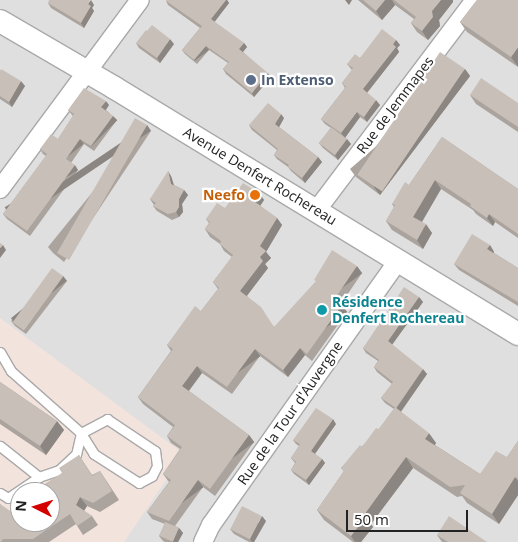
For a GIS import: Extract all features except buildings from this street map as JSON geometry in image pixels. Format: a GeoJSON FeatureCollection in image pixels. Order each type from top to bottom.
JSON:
{"type":"FeatureCollection","features":[{"type":"Feature","properties":{"kind":"street"},"geometry":{"type":"LineString","coordinates":[[0,189],[140,0]]}},
{"type":"Feature","properties":{"kind":"street","name":"Rue de Jemmapes"},"geometry":{"type":"LineString","coordinates":[[316,211],[475,0]]}},
{"type":"Feature","properties":{"kind":"street","name":"Avenue Denfert Rochereau"},"geometry":{"type":"LineString","coordinates":[[0,21],[518,334]]}},
{"type":"Feature","properties":{"kind":"street","name":"Rue de la Tour d'Auvergne"},"geometry":{"type":"LineString","coordinates":[[204,542],[211,525],[398,261]]}},
{"type":"Feature","properties":{"kind":"lane"},"geometry":{"type":"LineString","coordinates":[[0,352],[11,371],[81,433],[94,454],[139,483],[152,476],[158,466],[156,450],[107,420],[81,433]]}},
{"type":"Feature","properties":{"kind":"lane"},"geometry":{"type":"LineString","coordinates":[[0,493],[8,498],[39,477],[59,470],[76,454],[81,433]]}},
{"type":"Feature","properties":{"kind":"lane"},"geometry":{"type":"LineString","coordinates":[[0,446],[39,477]]}},
{"type":"Feature","properties":{"kind":"shaded area"},"geometry":{"type":"Polygon","coordinates":[[[0,0],[518,0],[518,542],[0,542],[0,0]]]}},
{"type":"Feature","properties":{"kind":"shaded area"},"geometry":{"type":"Polygon","coordinates":[[[0,318],[184,454],[124,542],[0,542],[0,318]]]}},
{"type":"Feature","properties":{"kind":"place","name":"In Extenso"},"geometry":{"type":"Point","coordinates":[251,80]}},
{"type":"Feature","properties":{"kind":"place","name":"Neefo"},"geometry":{"type":"Point","coordinates":[255,195]}},
{"type":"Feature","properties":{"kind":"place","name":"Résidence Denfert Rochereau"},"geometry":{"type":"Point","coordinates":[322,310]}}]}
